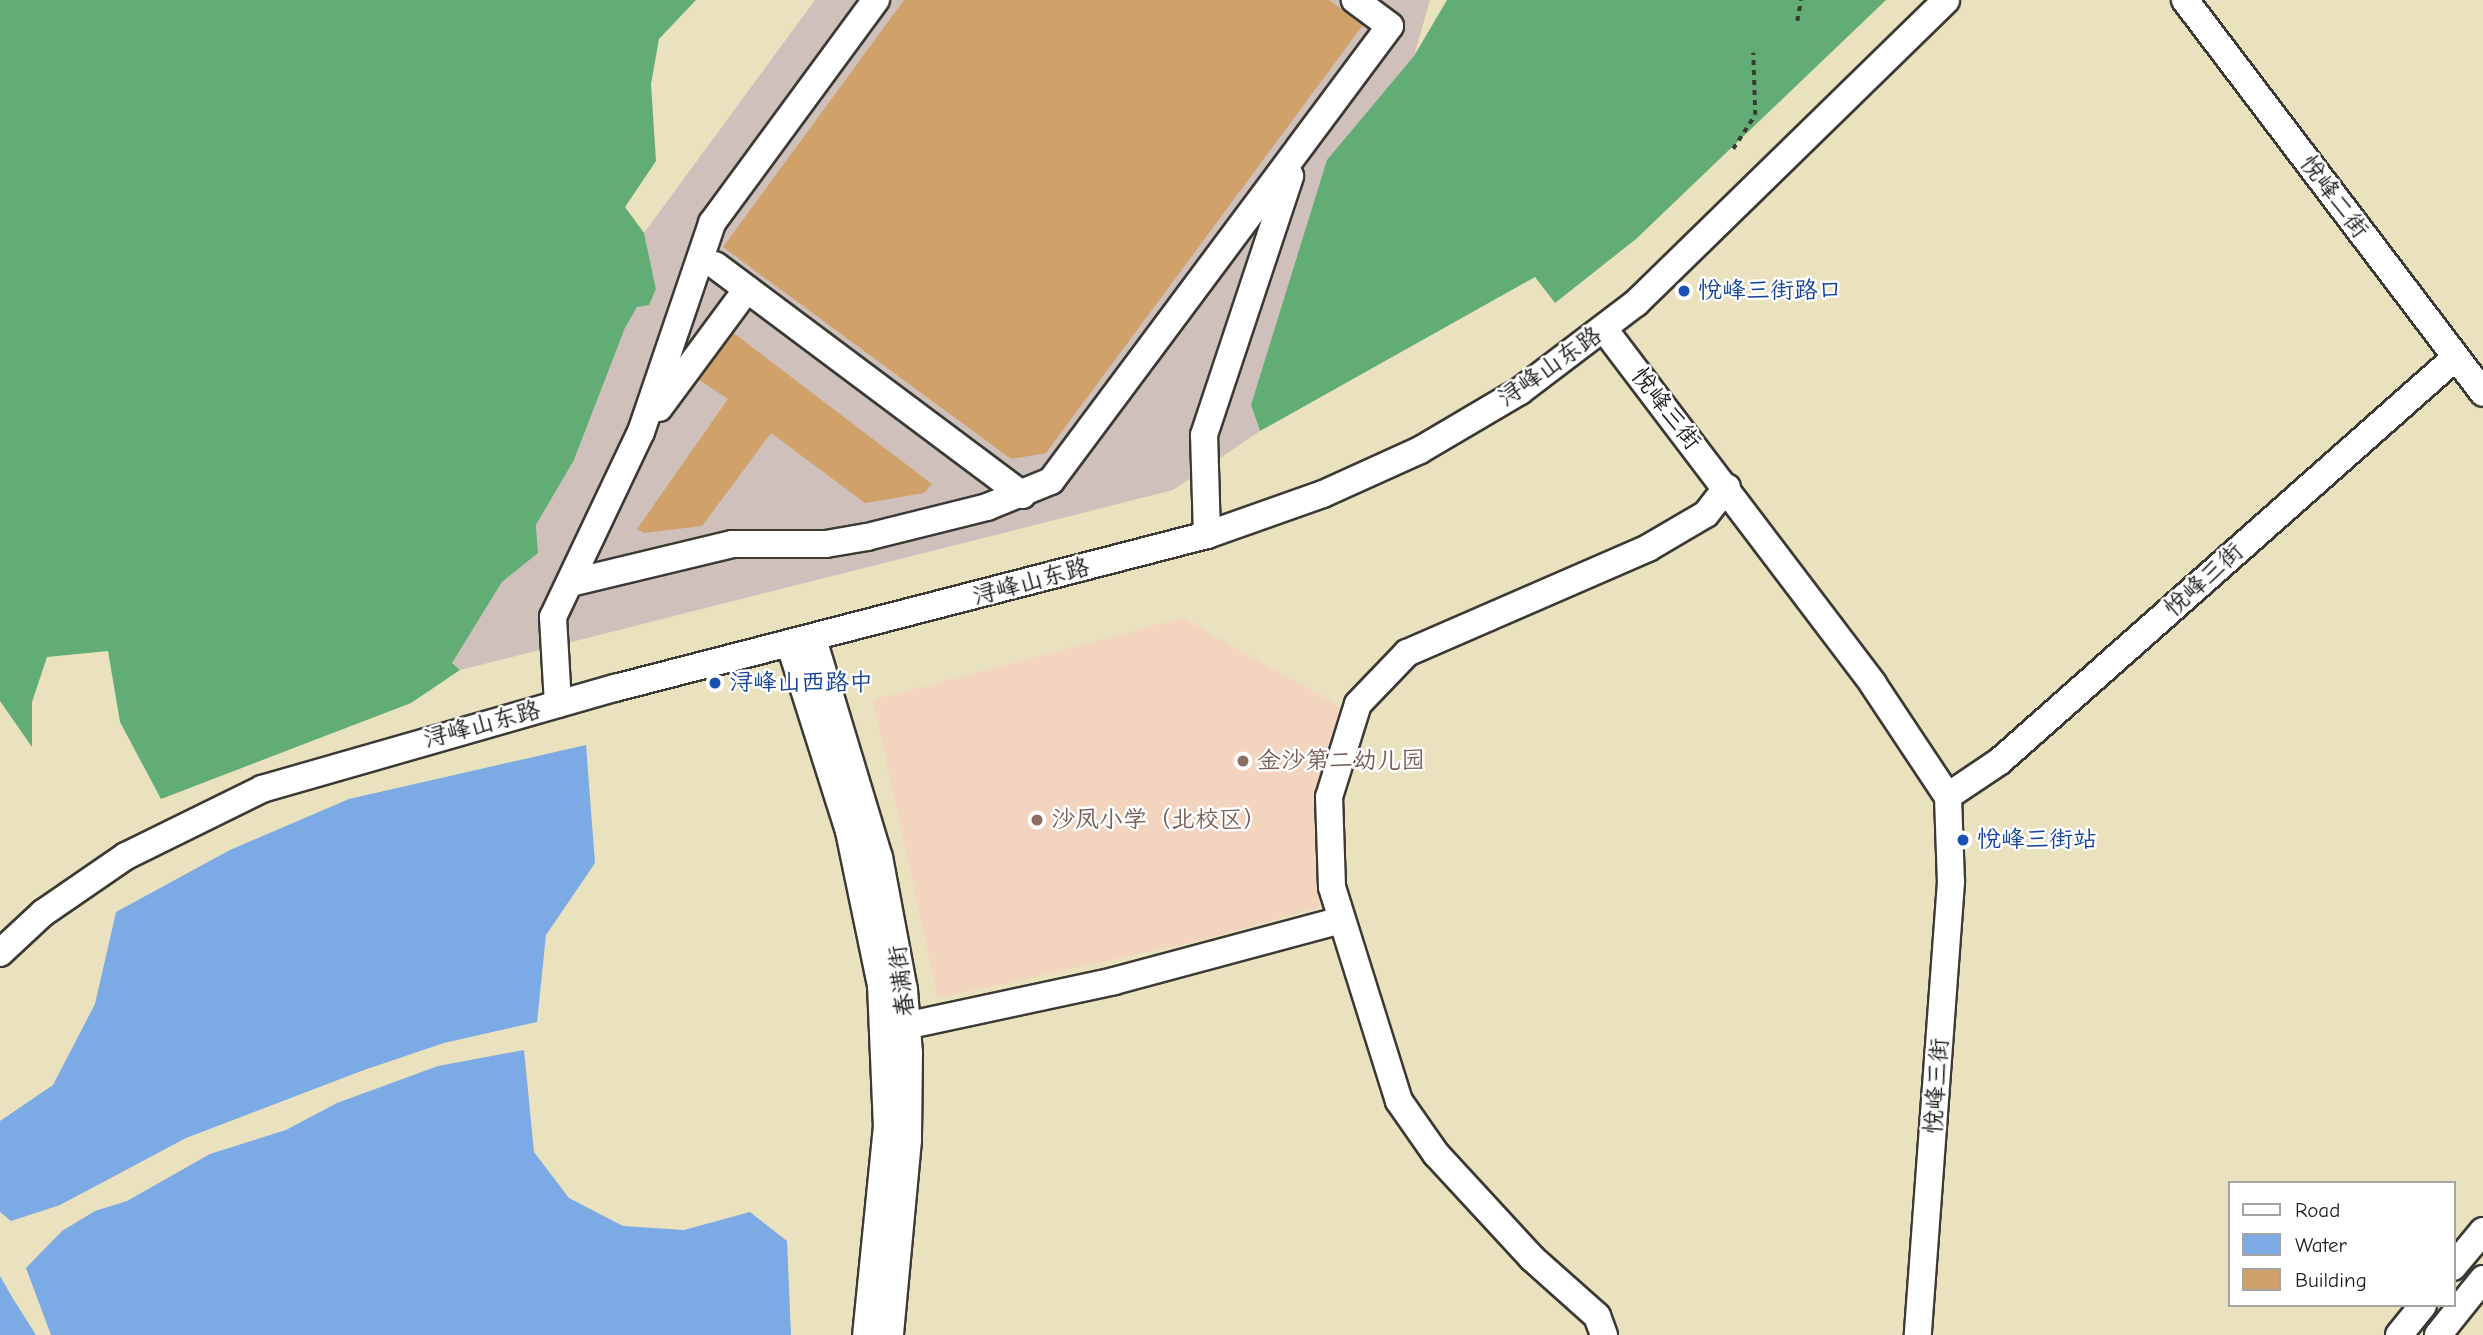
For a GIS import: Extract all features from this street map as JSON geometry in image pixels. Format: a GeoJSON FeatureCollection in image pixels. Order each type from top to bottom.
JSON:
{"type":"FeatureCollection","features":[{"type":"Feature","properties":{"kind":"street"},"geometry":{"type":"LineString","coordinates":[[558,704],[553,617],[641,432],[712,223],[876,0]]}},
{"type":"Feature","properties":{"kind":"street"},"geometry":{"type":"LineString","coordinates":[[570,583],[732,544],[826,544],[867,537],[1023,495],[1051,481],[1195,292],[1390,26],[1355,0]]}},
{"type":"Feature","properties":{"kind":"street","name":"浔峰山东路"},"geometry":{"type":"LineString","coordinates":[[0,953],[79,887],[126,856],[213,811],[331,767],[558,704],[1207,535],[1323,494],[1420,450],[1520,391],[1604,329],[1713,232],[1945,0]]}},
{"type":"Feature","properties":{"kind":"street","name":"悦峰二街"},"geometry":{"type":"LineString","coordinates":[[2185,0],[2483,393]]}},
{"type":"Feature","properties":{"kind":"street"},"geometry":{"type":"LineString","coordinates":[[1207,535],[1204,435],[1299,151]]}},
{"type":"Feature","properties":{"kind":"street"},"geometry":{"type":"LineString","coordinates":[[715,265],[1023,495]]}},
{"type":"Feature","properties":{"kind":"street"},"geometry":{"type":"LineString","coordinates":[[1195,292],[1210,280],[1233,283],[1245,309]]}},
{"type":"Feature","properties":{"kind":"street"},"geometry":{"type":"LineString","coordinates":[[641,432],[747,289]]}},
{"type":"Feature","properties":{"kind":"street","name":"悦峰三街"},"geometry":{"type":"LineString","coordinates":[[1604,329],[1727,487],[1929,762],[1948,796],[1953,829],[1951,882],[1918,1335]]}},
{"type":"Feature","properties":{"kind":"street","name":"悦峰三街"},"geometry":{"type":"LineString","coordinates":[[1948,796],[2000,761],[2456,358]]}},
{"type":"Feature","properties":{"kind":"street"},"geometry":{"type":"LineString","coordinates":[[1604,1335],[1597,1316],[1532,1258],[1436,1154],[1399,1101],[1332,887],[1329,797],[1358,704],[1407,653],[1648,548],[1706,514],[1727,487]]}},
{"type":"Feature","properties":{"kind":"street","name":"春满街"},"geometry":{"type":"LineString","coordinates":[[802,642],[896,1028],[908,1140],[890,1335]]}},
{"type":"Feature","properties":{"kind":"street"},"geometry":{"type":"LineString","coordinates":[[896,1028],[1114,981],[1341,920]]}},
{"type":"Feature","properties":{"kind":"street","name":"春满街"},"geometry":{"type":"LineString","coordinates":[[866,1335],[882,1196],[896,1028]]}},
{"type":"Feature","properties":{"kind":"street"},"geometry":{"type":"LineString","coordinates":[[2455,1266],[2483,1231]]}},
{"type":"Feature","properties":{"kind":"street"},"geometry":{"type":"LineString","coordinates":[[2438,1335],[2483,1279]]}},
{"type":"Feature","properties":{"kind":"street"},"geometry":{"type":"LineString","coordinates":[[2399,1335],[2421,1307]]}},
{"type":"Feature","properties":{"kind":"path"},"geometry":{"type":"LineString","coordinates":[[1797,21],[1801,0]]}},
{"type":"Feature","properties":{"kind":"path"},"geometry":{"type":"LineString","coordinates":[[1733,149],[1755,115],[1753,53]]}},
{"type":"Feature","properties":{"kind":"shaded area"},"geometry":{"type":"Polygon","coordinates":[[[815,0],[1430,0],[1414,56],[1379,102],[1251,405],[1260,431],[1173,490],[460,670],[452,663],[502,582],[538,553],[536,525],[574,460],[625,328],[637,306],[649,304],[656,289],[644,233],[815,0]]]}},
{"type":"Feature","properties":{"kind":"shaded area","name":"沙凤小学（北校区）"},"geometry":{"type":"Polygon","coordinates":[[[1183,618],[1342,708],[1313,814],[1319,907],[1206,939],[938,998],[873,700],[1183,618]]]}},
{"type":"Feature","properties":{"kind":"green space"},"geometry":{"type":"Polygon","coordinates":[[[0,0],[696,0],[659,39],[651,84],[656,161],[625,207],[644,233],[656,289],[649,305],[637,307],[625,328],[574,460],[536,525],[538,553],[502,582],[452,663],[460,670],[411,703],[161,799],[120,722],[108,651],[47,657],[32,702],[32,747],[0,701],[0,0]]]}},
{"type":"Feature","properties":{"kind":"green space"},"geometry":{"type":"Polygon","coordinates":[[[1447,0],[1886,0],[1636,239],[1555,303],[1535,277],[1260,431],[1251,405],[1327,160],[1414,56],[1447,0]]]}},
{"type":"Feature","properties":{"kind":"water"},"geometry":{"type":"Polygon","coordinates":[[[586,745],[595,863],[546,935],[537,1022],[444,1043],[364,1070],[186,1138],[60,1205],[11,1221],[0,1212],[0,1121],[53,1085],[95,1004],[116,912],[230,850],[349,799],[586,745]]]}},
{"type":"Feature","properties":{"kind":"water"},"geometry":{"type":"Polygon","coordinates":[[[524,1050],[534,1152],[569,1198],[623,1226],[684,1230],[750,1212],[787,1241],[791,1335],[51,1335],[26,1268],[62,1231],[95,1211],[127,1201],[210,1154],[286,1130],[337,1103],[438,1066],[524,1050]]]}},
{"type":"Feature","properties":{"kind":"water"},"geometry":{"type":"Polygon","coordinates":[[[0,1276],[12,1297],[36,1335],[0,1335],[0,1276]]]}},
{"type":"Feature","properties":{"kind":"building"},"geometry":{"type":"Polygon","coordinates":[[[904,0],[1329,0],[1363,25],[1046,453],[1011,459],[723,247],[904,0]]]}},
{"type":"Feature","properties":{"kind":"building"},"geometry":{"type":"Polygon","coordinates":[[[727,328],[932,484],[924,493],[865,503],[771,433],[702,526],[644,533],[637,529],[728,399],[693,376],[727,328]]]}},
{"type":"Feature","properties":{"kind":"place","name":"悦峰三街路口"},"geometry":{"type":"Point","coordinates":[1684,291]}},
{"type":"Feature","properties":{"kind":"place","name":"浔峰山西路中"},"geometry":{"type":"Point","coordinates":[715,683]}},
{"type":"Feature","properties":{"kind":"place","name":"金沙第二幼儿园"},"geometry":{"type":"Point","coordinates":[1243,761]}},
{"type":"Feature","properties":{"kind":"place","name":"沙凤小学（北校区）"},"geometry":{"type":"Point","coordinates":[1037,820]}},
{"type":"Feature","properties":{"kind":"place","name":"悦峰三街站"},"geometry":{"type":"Point","coordinates":[1963,840]}}]}
